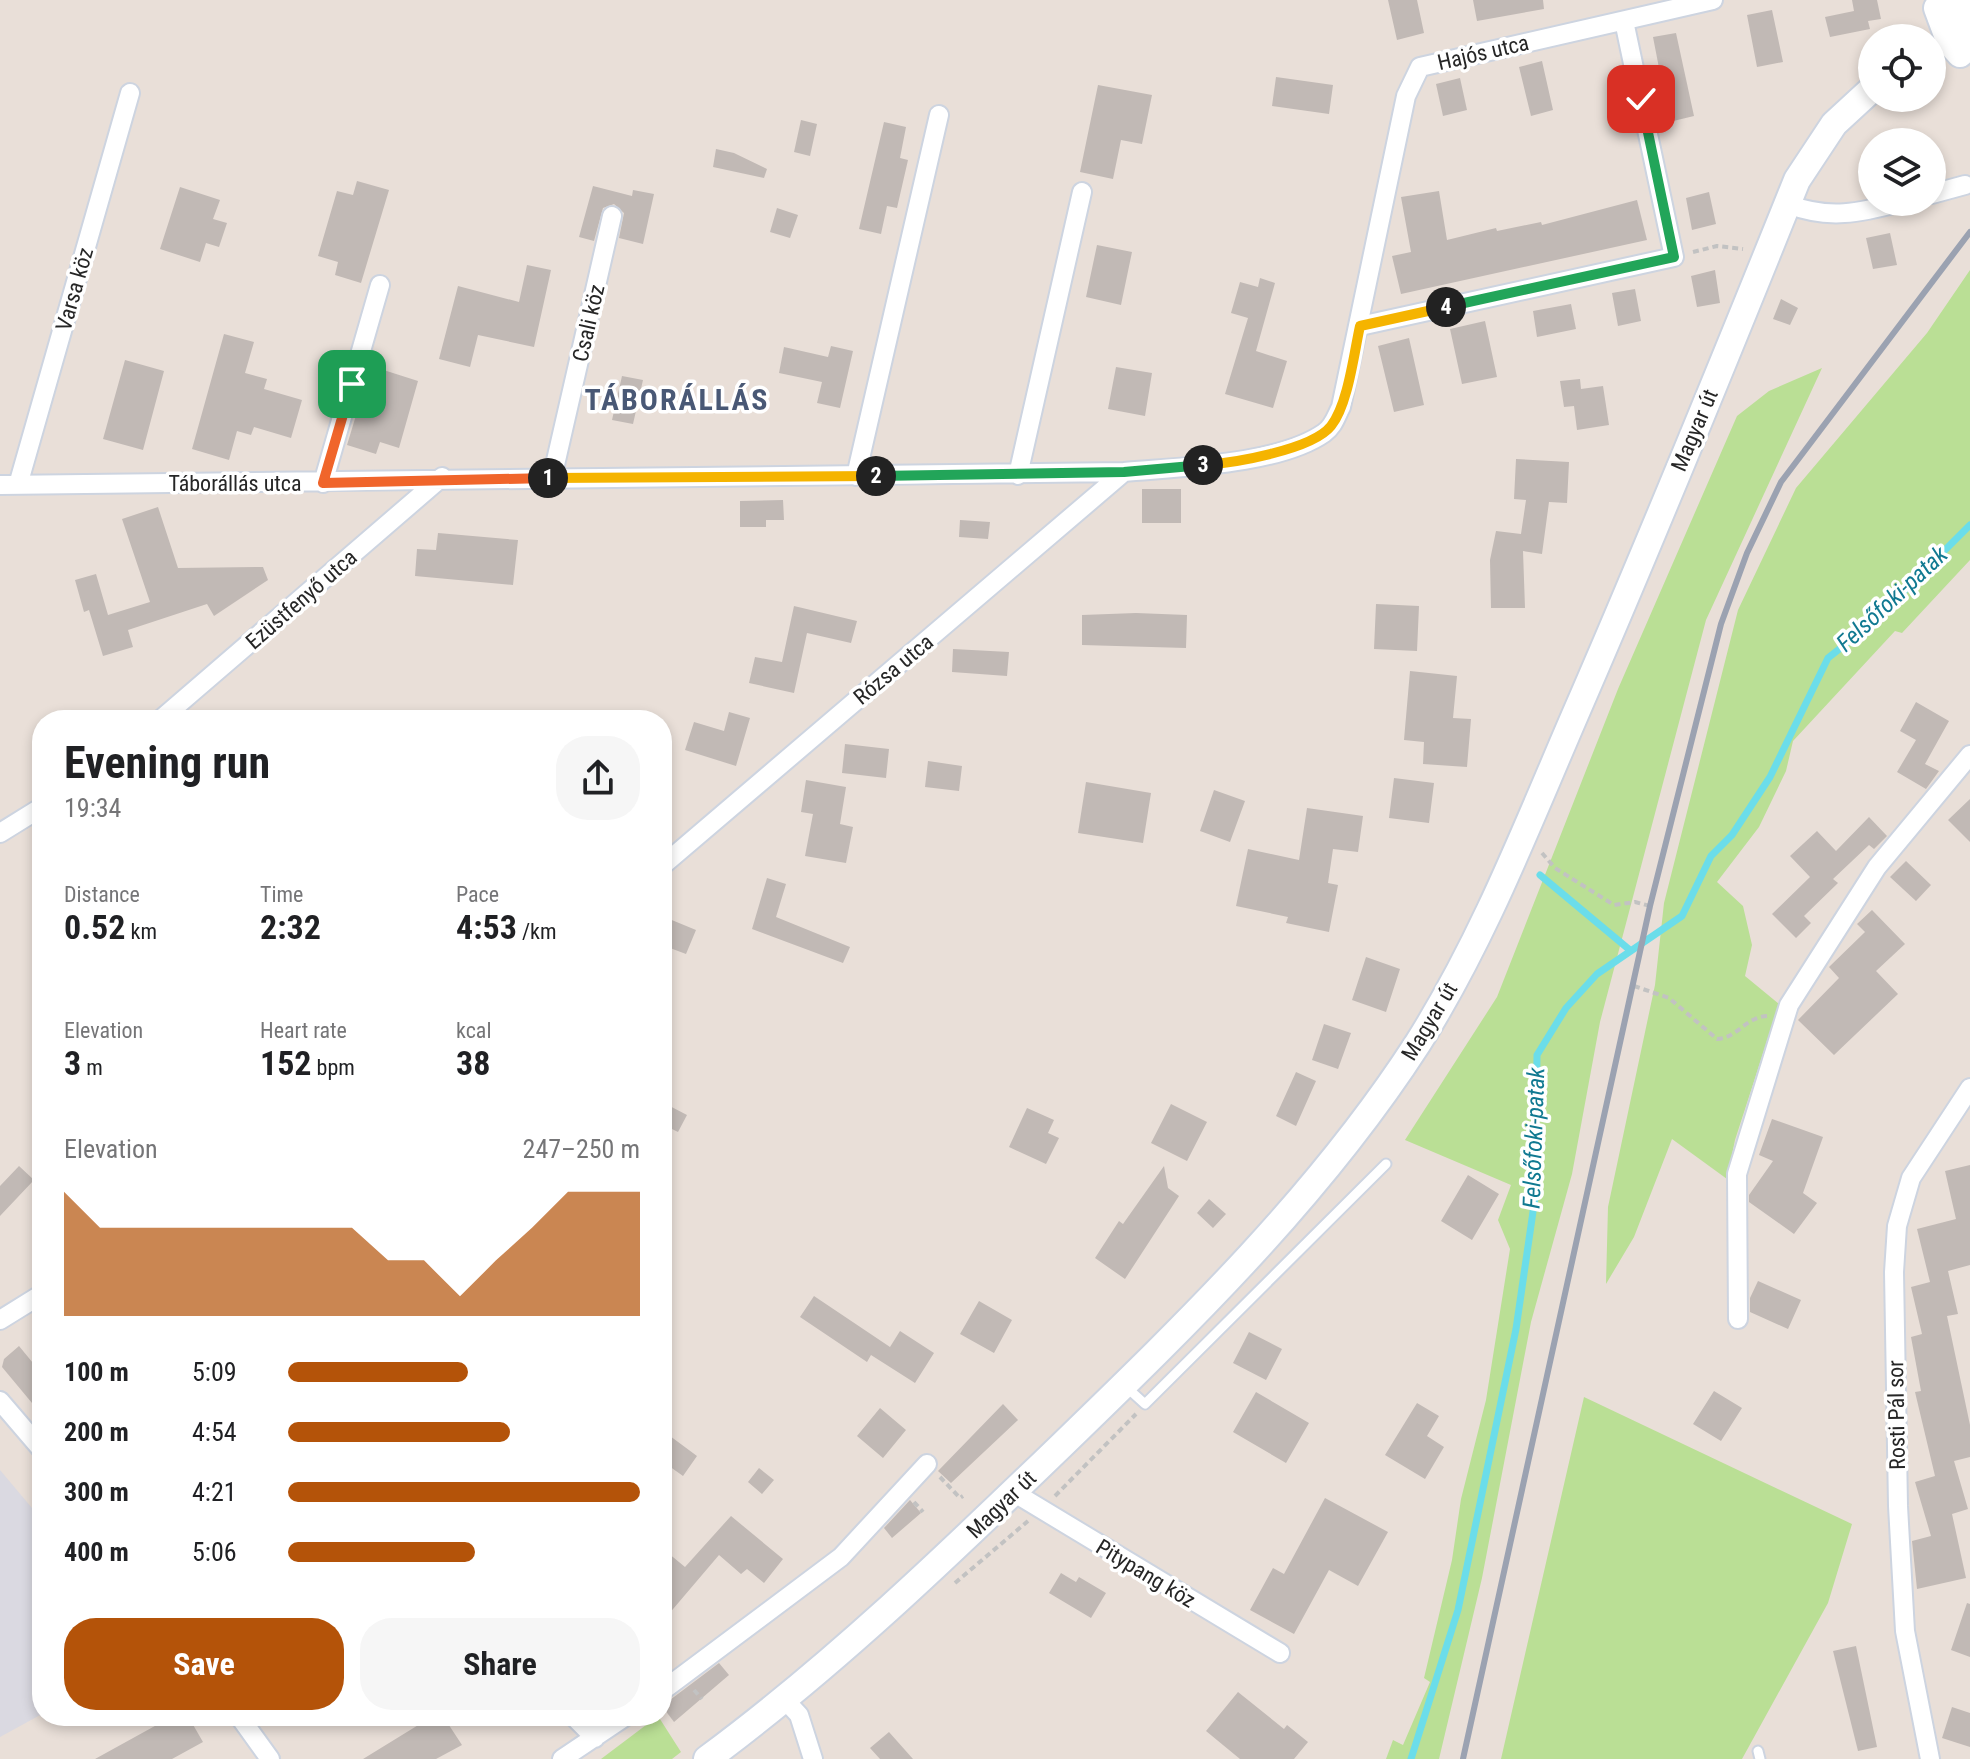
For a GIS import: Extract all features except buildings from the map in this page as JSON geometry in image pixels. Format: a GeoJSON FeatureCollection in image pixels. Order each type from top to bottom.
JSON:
{"type":"FeatureCollection","features":[{"type":"Feature","properties":{"kind":"street","name":"Hajós utca"},"geometry":{"type":"LineString","coordinates":[[1360,326],[1406,96],[1420,67],[1713,0]]}},
{"type":"Feature","properties":{"kind":"street"},"geometry":{"type":"LineString","coordinates":[[1940,24],[1953,4]]}},
{"type":"Feature","properties":{"kind":"street"},"geometry":{"type":"LineString","coordinates":[[1953,4],[1966,36],[1965,54]]}},
{"type":"Feature","properties":{"kind":"street"},"geometry":{"type":"LineString","coordinates":[[1360,326],[1674,257],[1624,21]]}},
{"type":"Feature","properties":{"kind":"street","name":"Varsa köz"},"geometry":{"type":"LineString","coordinates":[[9,485],[130,93]]}},
{"type":"Feature","properties":{"kind":"street","name":"Magyar út"},"geometry":{"type":"LineString","coordinates":[[707,1759],[786,1701],[941,1563],[1124,1385],[1260,1246],[1339,1154],[1419,1040],[1490,911],[1612,630],[1788,204],[1816,147],[1858,101]]}},
{"type":"Feature","properties":{"kind":"street"},"geometry":{"type":"LineString","coordinates":[[856,476],[939,115]]}},
{"type":"Feature","properties":{"kind":"street"},"geometry":{"type":"LineString","coordinates":[[1946,190],[1965,185]]}},
{"type":"Feature","properties":{"kind":"street"},"geometry":{"type":"LineString","coordinates":[[1018,475],[1082,192]]}},
{"type":"Feature","properties":{"kind":"street"},"geometry":{"type":"LineString","coordinates":[[1788,204],[1817,214],[1858,213]]}},
{"type":"Feature","properties":{"kind":"street","name":"Csali köz"},"geometry":{"type":"LineString","coordinates":[[552,478],[612,216]]}},
{"type":"Feature","properties":{"kind":"street"},"geometry":{"type":"LineString","coordinates":[[323,483],[380,285]]}},
{"type":"Feature","properties":{"kind":"street","name":"Táborállás utca"},"geometry":{"type":"LineString","coordinates":[[9,485],[323,483],[442,477],[1018,475],[1124,472],[1221,464],[1296,445],[1324,433],[1333,424],[1341,407],[1360,326]]}},
{"type":"Feature","properties":{"kind":"street","name":"Rózsa utca"},"geometry":{"type":"LineString","coordinates":[[672,857],[1124,472]]}},
{"type":"Feature","properties":{"kind":"street","name":"Ezüstfenyő utca"},"geometry":{"type":"LineString","coordinates":[[172,710],[442,477]]}},
{"type":"Feature","properties":{"kind":"street"},"geometry":{"type":"LineString","coordinates":[[1738,1319],[1737,1174],[1789,1005],[1877,867],[1970,755]]}},
{"type":"Feature","properties":{"kind":"street"},"geometry":{"type":"LineString","coordinates":[[0,833],[32,813]]}},
{"type":"Feature","properties":{"kind":"street","name":"Rosti Pál sor"},"geometry":{"type":"LineString","coordinates":[[1930,1759],[1905,1631],[1898,1506],[1894,1272],[1897,1226],[1911,1178],[1970,1088]]}},
{"type":"Feature","properties":{"kind":"street"},"geometry":{"type":"LineString","coordinates":[[0,1320],[32,1300]]}},
{"type":"Feature","properties":{"kind":"street"},"geometry":{"type":"LineString","coordinates":[[0,1401],[32,1438]]}},
{"type":"Feature","properties":{"kind":"street"},"geometry":{"type":"LineString","coordinates":[[672,1684],[841,1557],[927,1464]]}},
{"type":"Feature","properties":{"kind":"street","name":"Pitypang köz"},"geometry":{"type":"LineString","coordinates":[[1013,1492],[1280,1653]]}},
{"type":"Feature","properties":{"kind":"street"},"geometry":{"type":"LineString","coordinates":[[786,1701],[799,1715],[813,1759]]}},
{"type":"Feature","properties":{"kind":"street"},"geometry":{"type":"LineString","coordinates":[[246,1726],[270,1759]]}},
{"type":"Feature","properties":{"kind":"street"},"geometry":{"type":"LineString","coordinates":[[583,1726],[595,1738]]}},
{"type":"Feature","properties":{"kind":"street"},"geometry":{"type":"LineString","coordinates":[[562,1759],[612,1726]]}},
{"type":"Feature","properties":{"kind":"lane"},"geometry":{"type":"LineString","coordinates":[[1124,1385],[1145,1404],[1386,1164]]}},
{"type":"Feature","properties":{"kind":"path"},"geometry":{"type":"LineString","coordinates":[[1674,257],[1717,246],[1753,250]]}},
{"type":"Feature","properties":{"kind":"path"},"geometry":{"type":"LineString","coordinates":[[1541,851],[1555,868],[1614,905],[1635,902],[1650,906]]}},
{"type":"Feature","properties":{"kind":"path"},"geometry":{"type":"LineString","coordinates":[[1634,986],[1669,998],[1717,1039],[1732,1035],[1757,1016],[1785,1019]]}},
{"type":"Feature","properties":{"kind":"path"},"geometry":{"type":"LineString","coordinates":[[927,1464],[960,1498],[963,1496]]}},
{"type":"Feature","properties":{"kind":"shaded area"},"geometry":{"type":"Polygon","coordinates":[[[0,1470],[32,1508],[32,1719],[0,1737],[0,1470]]]}},
{"type":"Feature","properties":{"kind":"green space"},"geometry":{"type":"Polygon","coordinates":[[[1970,270],[1970,560],[1902,633],[1895,631],[1793,741],[1786,771],[1759,827],[1717,882],[1743,906],[1752,945],[1745,976],[1779,1004],[1735,1140],[1727,1179],[1672,1139],[1634,1237],[1606,1284],[1608,1207],[1655,985],[1664,903],[1738,610],[1796,488],[1927,333],[1970,270]]]}},
{"type":"Feature","properties":{"kind":"green space"},"geometry":{"type":"Polygon","coordinates":[[[1822,368],[1706,620],[1600,1022],[1572,1174],[1531,1322],[1482,1578],[1439,1759],[1386,1759],[1393,1740],[1403,1745],[1430,1682],[1424,1678],[1452,1560],[1461,1499],[1486,1400],[1510,1249],[1498,1220],[1511,1185],[1405,1140],[1497,997],[1618,689],[1737,416],[1769,391],[1822,368]]]}},
{"type":"Feature","properties":{"kind":"green space"},"geometry":{"type":"Polygon","coordinates":[[[1584,1397],[1852,1524],[1828,1603],[1742,1759],[1501,1759],[1584,1397]]]}},
{"type":"Feature","properties":{"kind":"green space"},"geometry":{"type":"Polygon","coordinates":[[[645,1726],[664,1726],[681,1752],[672,1759],[601,1759],[645,1726]]]}},
{"type":"Feature","properties":{"kind":"waterway","name":"Felsőfoki-patak"},"geometry":{"type":"LineString","coordinates":[[1411,1759],[1458,1610],[1516,1329],[1535,1198],[1537,1055],[1566,1008],[1597,974],[1682,916],[1711,856],[1732,835],[1770,777],[1828,658],[1871,624],[1970,525]]}},
{"type":"Feature","properties":{"kind":"waterway"},"geometry":{"type":"LineString","coordinates":[[1540,875],[1631,951]]}},
{"type":"Feature","properties":{"kind":"railway"},"geometry":{"type":"LineString","coordinates":[[1463,1759],[1650,906],[1721,624],[1747,553],[1781,482],[1970,232]]}},
{"type":"Feature","properties":{"kind":"district","name":"TÁBORÁLLÁS"},"geometry":{"type":"Point","coordinates":[677,400]}},
{"type":"Feature","properties":{"kind":"route"},"geometry":{"type":"LineString","coordinates":[[352,384],[323,483],[442,477],[1018,475],[1124,472],[1221,464],[1296,445],[1324,433],[1333,424],[1341,407],[1360,326],[1674,257],[1641,99]]}}]}
